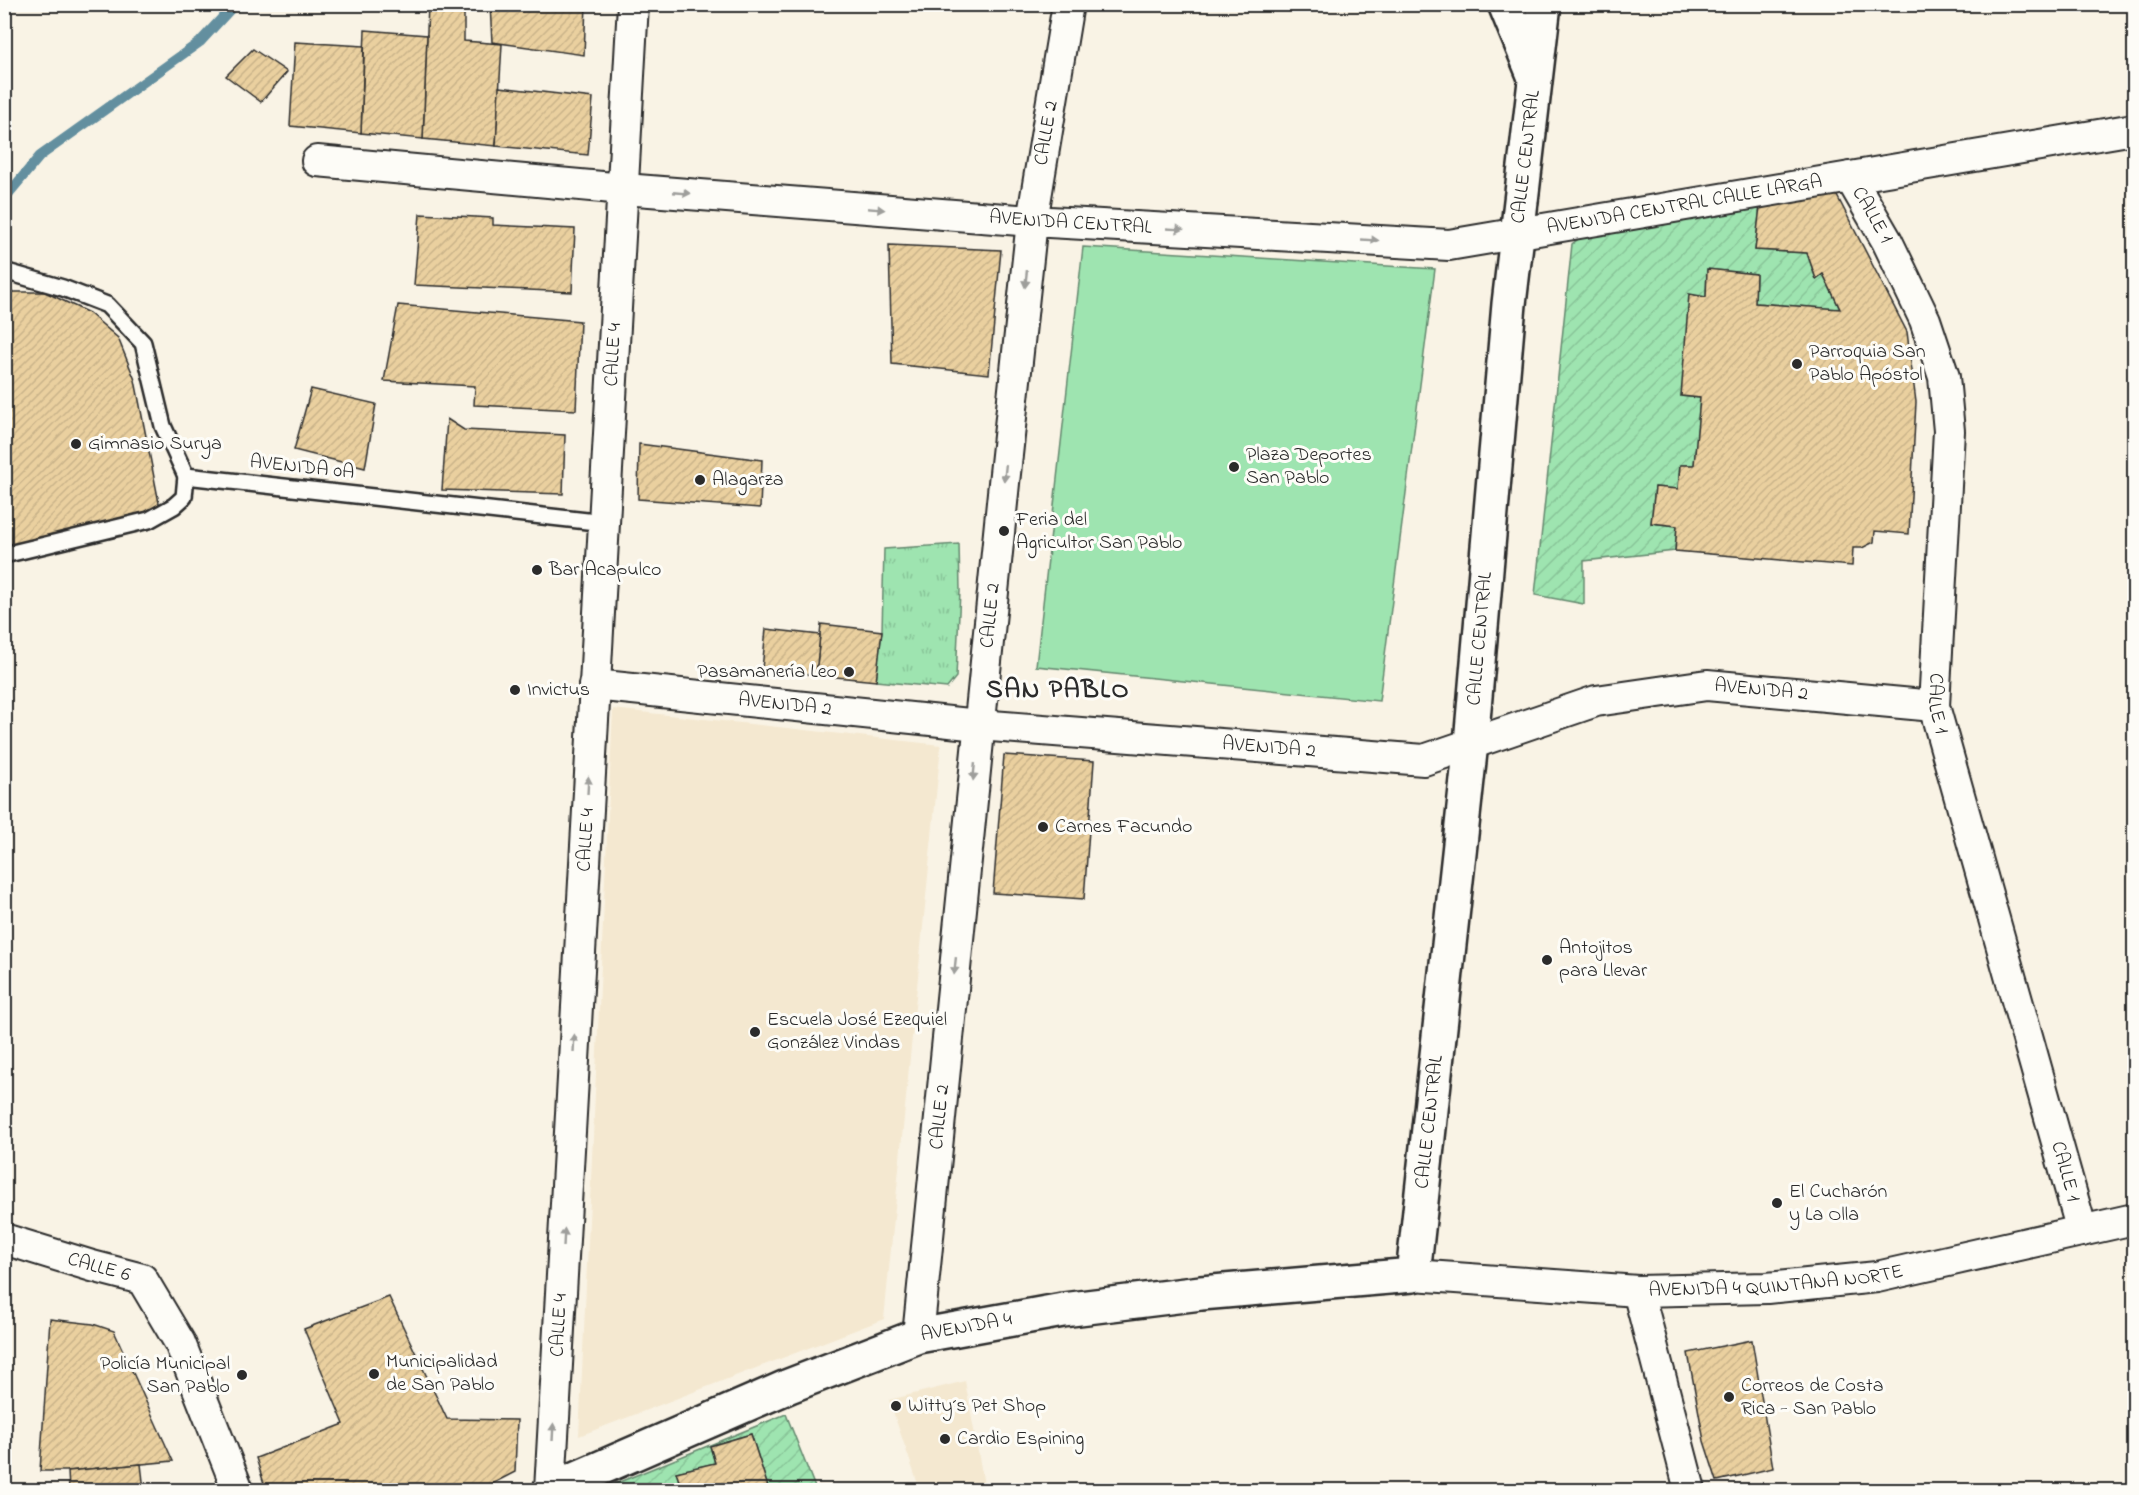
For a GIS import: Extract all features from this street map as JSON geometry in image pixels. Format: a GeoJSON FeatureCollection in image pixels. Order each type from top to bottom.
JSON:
{"type":"FeatureCollection","features":[{"type":"Feature","properties":{"kind":"main road"},"geometry":{"type":"LineString","coordinates":[[1505,4],[1536,78]]}},
{"type":"Feature","properties":{"kind":"main road","name":"CALLE CENTRAL"},"geometry":{"type":"LineString","coordinates":[[1413,1275],[1471,742],[1509,304],[1536,78],[1535,10]]}},
{"type":"Feature","properties":{"kind":"main road","name":"AVENIDA 4"},"geometry":{"type":"LineString","coordinates":[[550,1491],[789,1386],[918,1336],[1063,1310],[1201,1293],[1413,1275]]}},
{"type":"Feature","properties":{"kind":"street","name":"CALLE 4"},"geometry":{"type":"LineString","coordinates":[[550,1491],[633,4]]}},
{"type":"Feature","properties":{"kind":"street","name":"CALLE 2"},"geometry":{"type":"LineString","coordinates":[[918,1336],[1032,221],[1068,4]]}},
{"type":"Feature","properties":{"kind":"street","name":"AVENIDA CENTRAL CALLE LARGA"},"geometry":{"type":"LineString","coordinates":[[1517,234],[2134,129]]}},
{"type":"Feature","properties":{"kind":"street","name":"AVENIDA CENTRAL"},"geometry":{"type":"LineString","coordinates":[[317,160],[624,189],[1032,221],[1449,245],[1517,234]]}},
{"type":"Feature","properties":{"kind":"street","name":"CALLE 1"},"geometry":{"type":"LineString","coordinates":[[1850,177],[1887,241],[1924,320],[1944,377],[1949,431],[1934,706],[2082,1231]]}},
{"type":"Feature","properties":{"kind":"street","name":"AVENIDA 2"},"geometry":{"type":"LineString","coordinates":[[594,685],[979,725],[1424,760],[1596,701],[1707,685],[1934,706]]}},
{"type":"Feature","properties":{"kind":"street","name":"AVENIDA 4 QUINTANA NORTE"},"geometry":{"type":"LineString","coordinates":[[1413,1275],[1638,1291],[1767,1288],[1877,1277],[2134,1219]]}},
{"type":"Feature","properties":{"kind":"street","name":"CALLE 6"},"geometry":{"type":"LineString","coordinates":[[4,1239],[142,1279],[180,1343],[238,1491]]}},
{"type":"Feature","properties":{"kind":"street"},"geometry":{"type":"LineString","coordinates":[[1638,1291],[1690,1491]]}},
{"type":"Feature","properties":{"kind":"lane"},"geometry":{"type":"LineString","coordinates":[[4,271],[63,288],[107,305],[143,343],[163,426],[186,476],[184,498],[149,520],[4,555]]}},
{"type":"Feature","properties":{"kind":"lane","name":"AVENIDA 0A"},"geometry":{"type":"LineString","coordinates":[[186,476],[605,523]]}},
{"type":"Feature","properties":{"kind":"shaded area","name":"Escuela José Ezequiel González Vindas"},"geometry":{"type":"Polygon","coordinates":[[[613,709],[941,745],[884,1319],[579,1436],[613,709]]]}},
{"type":"Feature","properties":{"kind":"shaded area"},"geometry":{"type":"Polygon","coordinates":[[[965,1381],[985,1490],[920,1490],[889,1400],[965,1381]]]}},
{"type":"Feature","properties":{"kind":"green space"},"geometry":{"type":"Polygon","coordinates":[[[1760,206],[1755,250],[1807,253],[1816,279],[1823,274],[1840,309],[1755,303],[1756,274],[1707,269],[1706,297],[1681,396],[1700,398],[1694,465],[1680,465],[1678,489],[1655,487],[1651,523],[1677,526],[1675,551],[1584,561],[1584,604],[1535,595],[1572,244],[1585,234],[1760,206]]]}},
{"type":"Feature","properties":{"kind":"green space","name":"Plaza Deportes San Pablo"},"geometry":{"type":"Polygon","coordinates":[[[1083,247],[1435,269],[1379,701],[1036,666],[1083,247]]]}},
{"type":"Feature","properties":{"kind":"green space"},"geometry":{"type":"Polygon","coordinates":[[[959,544],[960,591],[956,677],[947,688],[876,681],[882,631],[884,549],[959,544]]]}},
{"type":"Feature","properties":{"kind":"green space"},"geometry":{"type":"Polygon","coordinates":[[[786,1414],[816,1490],[769,1490],[751,1434],[710,1446],[715,1463],[676,1472],[680,1484],[661,1490],[600,1490],[786,1414]]]}},
{"type":"Feature","properties":{"kind":"building"},"geometry":{"type":"Polygon","coordinates":[[[428,4],[464,4],[464,41],[502,44],[496,146],[423,139],[428,4]]]}},
{"type":"Feature","properties":{"kind":"building"},"geometry":{"type":"Polygon","coordinates":[[[490,4],[509,4],[508,9],[523,11],[523,4],[586,4],[584,55],[492,42],[490,4]]]}},
{"type":"Feature","properties":{"kind":"building"},"geometry":{"type":"Polygon","coordinates":[[[365,30],[427,35],[423,139],[361,133],[365,30]]]}},
{"type":"Feature","properties":{"kind":"building"},"geometry":{"type":"Polygon","coordinates":[[[295,42],[364,46],[361,133],[290,126],[295,42]]]}},
{"type":"Feature","properties":{"kind":"building"},"geometry":{"type":"Polygon","coordinates":[[[253,49],[287,72],[261,102],[226,76],[253,49]]]}},
{"type":"Feature","properties":{"kind":"building"},"geometry":{"type":"Polygon","coordinates":[[[499,87],[593,98],[588,155],[496,146],[499,87]]]}},
{"type":"Feature","properties":{"kind":"building","name":"Parroquia San Pablo Apóstol"},"geometry":{"type":"Polygon","coordinates":[[[1834,190],[1907,332],[1916,402],[1909,534],[1875,531],[1874,542],[1862,548],[1853,548],[1852,566],[1675,551],[1677,526],[1651,523],[1655,487],[1678,489],[1680,465],[1694,465],[1700,398],[1681,396],[1689,294],[1706,297],[1707,269],[1756,274],[1755,303],[1840,309],[1823,274],[1816,279],[1807,253],[1755,250],[1760,206],[1834,190]]]}},
{"type":"Feature","properties":{"kind":"building"},"geometry":{"type":"Polygon","coordinates":[[[420,214],[493,218],[493,225],[575,229],[572,292],[414,285],[420,214]]]}},
{"type":"Feature","properties":{"kind":"building"},"geometry":{"type":"Polygon","coordinates":[[[889,245],[1001,250],[989,374],[892,364],[889,245]]]}},
{"type":"Feature","properties":{"kind":"building","name":"Gimnasio Surya"},"geometry":{"type":"Polygon","coordinates":[[[4,292],[45,292],[89,313],[118,338],[135,380],[160,508],[4,548],[4,292]]]}},
{"type":"Feature","properties":{"kind":"building"},"geometry":{"type":"Polygon","coordinates":[[[398,305],[580,321],[576,410],[474,405],[475,386],[384,381],[398,305]]]}},
{"type":"Feature","properties":{"kind":"building"},"geometry":{"type":"Polygon","coordinates":[[[311,389],[376,404],[365,468],[294,450],[311,389]]]}},
{"type":"Feature","properties":{"kind":"building"},"geometry":{"type":"Polygon","coordinates":[[[447,419],[464,430],[565,435],[563,494],[442,490],[447,419]]]}},
{"type":"Feature","properties":{"kind":"building","name":"Alagarza"},"geometry":{"type":"Polygon","coordinates":[[[639,444],[762,460],[760,508],[638,499],[639,444]]]}},
{"type":"Feature","properties":{"kind":"building"},"geometry":{"type":"Polygon","coordinates":[[[821,624],[882,631],[876,681],[816,675],[821,624]]]}},
{"type":"Feature","properties":{"kind":"building"},"geometry":{"type":"Polygon","coordinates":[[[766,629],[820,635],[816,675],[762,669],[766,629]]]}},
{"type":"Feature","properties":{"kind":"building","name":"Carnes Facundo"},"geometry":{"type":"Polygon","coordinates":[[[1004,755],[1094,761],[1084,899],[993,893],[1004,755]]]}},
{"type":"Feature","properties":{"kind":"building","name":"Municipalidad de San Pablo"},"geometry":{"type":"Polygon","coordinates":[[[389,1297],[447,1419],[517,1420],[515,1472],[480,1490],[266,1490],[256,1458],[344,1424],[304,1329],[389,1297]]]}},
{"type":"Feature","properties":{"kind":"building"},"geometry":{"type":"Polygon","coordinates":[[[50,1319],[93,1324],[114,1331],[173,1461],[68,1471],[40,1471],[50,1319]]]}},
{"type":"Feature","properties":{"kind":"building","name":"Correos de Costa Rica - San Pablo"},"geometry":{"type":"Polygon","coordinates":[[[1752,1340],[1773,1468],[1717,1481],[1704,1441],[1688,1353],[1752,1340]]]}},
{"type":"Feature","properties":{"kind":"building"},"geometry":{"type":"Polygon","coordinates":[[[751,1434],[769,1490],[661,1490],[680,1484],[676,1472],[715,1463],[710,1446],[751,1434]]]}},
{"type":"Feature","properties":{"kind":"building"},"geometry":{"type":"Polygon","coordinates":[[[141,1464],[144,1490],[69,1490],[68,1471],[141,1464]]]}},
{"type":"Feature","properties":{"kind":"waterway"},"geometry":{"type":"LineString","coordinates":[[4,199],[40,156],[200,42],[235,4]]}},
{"type":"Feature","properties":{"kind":"place","name":"Parroquia San Pablo Apóstol"},"geometry":{"type":"Point","coordinates":[1797,364]}},
{"type":"Feature","properties":{"kind":"place","name":"Gimnasio Surya"},"geometry":{"type":"Point","coordinates":[76,444]}},
{"type":"Feature","properties":{"kind":"place","name":"Plaza Deportes San Pablo"},"geometry":{"type":"Point","coordinates":[1234,467]}},
{"type":"Feature","properties":{"kind":"place","name":"Alagarza"},"geometry":{"type":"Point","coordinates":[700,480]}},
{"type":"Feature","properties":{"kind":"place","name":"Feria del Agricultor San Pablo"},"geometry":{"type":"Point","coordinates":[1004,531]}},
{"type":"Feature","properties":{"kind":"place","name":"Bar Acapulco"},"geometry":{"type":"Point","coordinates":[537,570]}},
{"type":"Feature","properties":{"kind":"place","name":"Pasamanería Leo"},"geometry":{"type":"Point","coordinates":[849,672]}},
{"type":"Feature","properties":{"kind":"place","name":"Invictus"},"geometry":{"type":"Point","coordinates":[515,690]}},
{"type":"Feature","properties":{"kind":"place","name":"Carnes Facundo"},"geometry":{"type":"Point","coordinates":[1043,827]}},
{"type":"Feature","properties":{"kind":"place","name":"Antojitos para Llevar"},"geometry":{"type":"Point","coordinates":[1547,960]}},
{"type":"Feature","properties":{"kind":"place","name":"Escuela José Ezequiel González Vindas"},"geometry":{"type":"Point","coordinates":[755,1032]}},
{"type":"Feature","properties":{"kind":"place","name":"El Cucharón y La Olla"},"geometry":{"type":"Point","coordinates":[1777,1203]}},
{"type":"Feature","properties":{"kind":"place","name":"Municipalidad de San Pablo"},"geometry":{"type":"Point","coordinates":[374,1374]}},
{"type":"Feature","properties":{"kind":"place","name":"Policía Municipal San Pablo"},"geometry":{"type":"Point","coordinates":[242,1375]}},
{"type":"Feature","properties":{"kind":"place","name":"Correos de Costa Rica - San Pablo"},"geometry":{"type":"Point","coordinates":[1729,1397]}},
{"type":"Feature","properties":{"kind":"place","name":"Witty´s Pet Shop"},"geometry":{"type":"Point","coordinates":[896,1406]}},
{"type":"Feature","properties":{"kind":"place","name":"Cardio Espining"},"geometry":{"type":"Point","coordinates":[945,1439]}},
{"type":"Feature","properties":{"kind":"district","name":"SAN PABLO"},"geometry":{"type":"Point","coordinates":[1058,691]}}]}
